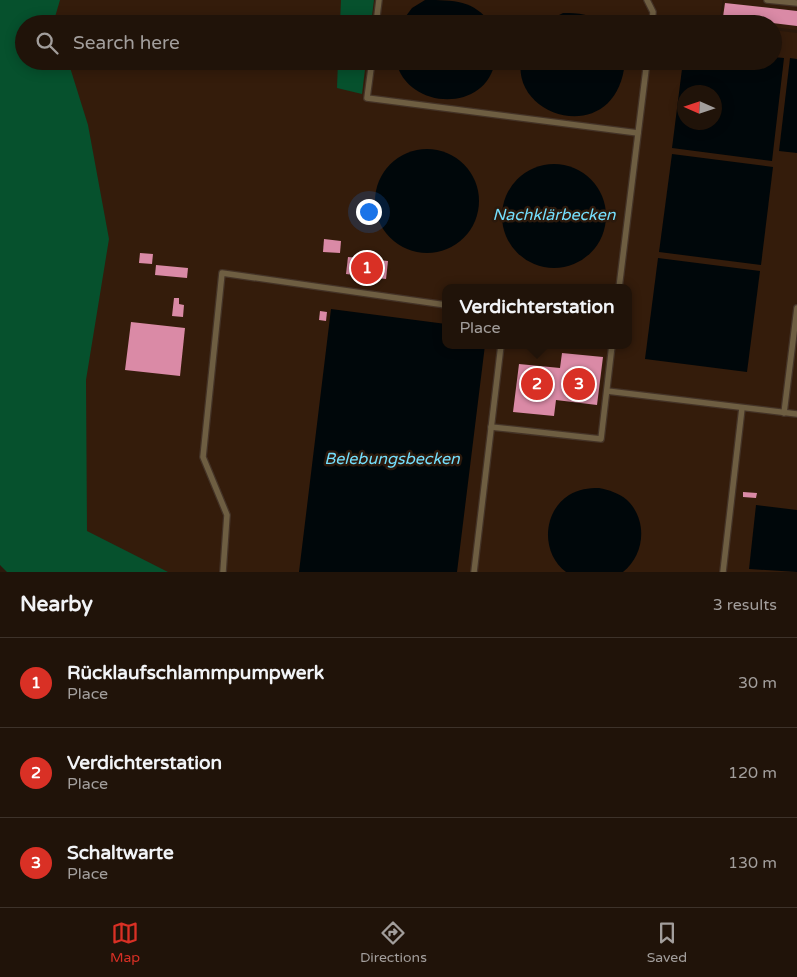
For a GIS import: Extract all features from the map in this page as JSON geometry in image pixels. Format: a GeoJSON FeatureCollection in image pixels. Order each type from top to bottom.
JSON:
{"type":"FeatureCollection","features":[{"type":"Feature","properties":{"kind":"lane"},"geometry":{"type":"LineString","coordinates":[[377,15],[379,0]]}},
{"type":"Feature","properties":{"kind":"lane"},"geometry":{"type":"LineString","coordinates":[[647,0],[653,15]]}},
{"type":"Feature","properties":{"kind":"lane"},"geometry":{"type":"LineString","coordinates":[[767,0],[787,1],[797,4]]}},
{"type":"Feature","properties":{"kind":"lane"},"geometry":{"type":"LineString","coordinates":[[371,70],[367,98],[638,133]]}},
{"type":"Feature","properties":{"kind":"lane"},"geometry":{"type":"LineString","coordinates":[[619,284],[646,70]]}},
{"type":"Feature","properties":{"kind":"lane"},"geometry":{"type":"LineString","coordinates":[[223,572],[227,515],[203,457],[222,273],[442,304]]}},
{"type":"Feature","properties":{"kind":"lane"},"geometry":{"type":"LineString","coordinates":[[784,413],[797,308]]}},
{"type":"Feature","properties":{"kind":"lane"},"geometry":{"type":"LineString","coordinates":[[474,572],[501,349]]}},
{"type":"Feature","properties":{"kind":"lane"},"geometry":{"type":"LineString","coordinates":[[491,427],[600,439],[612,349]]}},
{"type":"Feature","properties":{"kind":"lane"},"geometry":{"type":"LineString","coordinates":[[607,391],[797,414]]}},
{"type":"Feature","properties":{"kind":"lane"},"geometry":{"type":"LineString","coordinates":[[723,572],[742,408]]}},
{"type":"Feature","properties":{"kind":"shaded area"},"geometry":{"type":"Polygon","coordinates":[[[0,0],[723,0],[720,15],[15,15],[15,70],[782,70],[782,31],[797,33],[797,572],[39,572],[0,0]]]}},
{"type":"Feature","properties":{"kind":"shaded area"},"geometry":{"type":"Polygon","coordinates":[[[724,0],[797,0],[797,30],[782,28],[782,15],[722,15],[724,0]]]}},
{"type":"Feature","properties":{"kind":"green space"},"geometry":{"type":"Polygon","coordinates":[[[0,0],[60,0],[56,15],[15,15],[15,70],[71,70],[88,125],[109,239],[86,380],[87,531],[168,572],[7,572],[0,565],[0,0]]]}},
{"type":"Feature","properties":{"kind":"green space"},"geometry":{"type":"Polygon","coordinates":[[[341,0],[374,0],[372,15],[340,15],[341,0]]]}},
{"type":"Feature","properties":{"kind":"green space"},"geometry":{"type":"Polygon","coordinates":[[[338,70],[365,70],[362,94],[337,88],[338,70]]]}},
{"type":"Feature","properties":{"kind":"water"},"geometry":{"type":"Polygon","coordinates":[[[425,0],[445,0],[470,6],[483,15],[407,15],[412,8],[425,0]]]}},
{"type":"Feature","properties":{"kind":"water"},"geometry":{"type":"Polygon","coordinates":[[[574,13],[585,15],[559,15],[574,13]]]}},
{"type":"Feature","properties":{"kind":"water"},"geometry":{"type":"Polygon","coordinates":[[[782,58],[784,58],[772,161],[672,148],[677,108],[677,130],[722,130],[722,85],[680,85],[682,70],[782,70],[782,58]]]}},
{"type":"Feature","properties":{"kind":"water"},"geometry":{"type":"Polygon","coordinates":[[[790,58],[797,59],[797,153],[779,151],[790,58]]]}},
{"type":"Feature","properties":{"kind":"water"},"geometry":{"type":"Polygon","coordinates":[[[400,70],[492,70],[489,78],[478,90],[463,97],[447,99],[430,97],[415,89],[403,77],[400,70]]]}},
{"type":"Feature","properties":{"kind":"water"},"geometry":{"type":"Polygon","coordinates":[[[522,70],[623,70],[618,88],[605,106],[587,115],[567,116],[548,110],[532,98],[523,82],[522,70]]]}},
{"type":"Feature","properties":{"kind":"water","name":"Nachklärbecken"},"geometry":{"type":"Polygon","coordinates":[[[427,149],[447,153],[464,164],[475,181],[479,201],[475,221],[464,238],[447,249],[427,253],[407,249],[390,238],[379,221],[375,201],[379,181],[390,164],[407,153],[427,149]]]}},
{"type":"Feature","properties":{"kind":"water"},"geometry":{"type":"Polygon","coordinates":[[[672,154],[773,167],[761,265],[659,252],[672,154]]]}},
{"type":"Feature","properties":{"kind":"water","name":"Nachklärbecken"},"geometry":{"type":"Polygon","coordinates":[[[554,164],[574,168],[591,179],[602,196],[606,216],[602,236],[591,253],[574,264],[554,268],[534,264],[517,253],[506,236],[502,216],[506,196],[517,179],[534,168],[554,164]]]}},
{"type":"Feature","properties":{"kind":"water"},"geometry":{"type":"Polygon","coordinates":[[[658,258],[760,271],[747,372],[645,359],[658,258]]]}},
{"type":"Feature","properties":{"kind":"water","name":"Belebungsbecken"},"geometry":{"type":"Polygon","coordinates":[[[331,309],[442,323],[442,349],[485,349],[457,572],[299,572],[331,309]]]}},
{"type":"Feature","properties":{"kind":"water"},"geometry":{"type":"Polygon","coordinates":[[[599,488],[621,495],[634,508],[641,527],[641,537],[636,556],[623,572],[566,572],[552,555],[548,533],[550,522],[560,502],[569,495],[584,489],[599,488]]]}},
{"type":"Feature","properties":{"kind":"water"},"geometry":{"type":"Polygon","coordinates":[[[756,505],[797,510],[797,572],[749,569],[756,505]]]}},
{"type":"Feature","properties":{"kind":"building"},"geometry":{"type":"Polygon","coordinates":[[[725,3],[797,11],[797,26],[782,24],[782,15],[723,15],[725,3]]]}},
{"type":"Feature","properties":{"kind":"building"},"geometry":{"type":"Polygon","coordinates":[[[324,239],[341,241],[340,253],[323,252],[324,239]]]}},
{"type":"Feature","properties":{"kind":"building"},"geometry":{"type":"Polygon","coordinates":[[[140,253],[153,254],[152,264],[139,263],[140,253]]]}},
{"type":"Feature","properties":{"kind":"building"},"geometry":{"type":"Polygon","coordinates":[[[348,257],[388,261],[386,279],[346,274],[348,257]]]}},
{"type":"Feature","properties":{"kind":"building"},"geometry":{"type":"Polygon","coordinates":[[[156,265],[188,268],[187,278],[155,275],[156,265]]]}},
{"type":"Feature","properties":{"kind":"building"},"geometry":{"type":"Polygon","coordinates":[[[174,298],[179,298],[179,304],[184,305],[183,317],[172,316],[174,298]]]}},
{"type":"Feature","properties":{"kind":"building"},"geometry":{"type":"Polygon","coordinates":[[[320,311],[327,312],[326,321],[319,320],[320,311]]]}},
{"type":"Feature","properties":{"kind":"building"},"geometry":{"type":"Polygon","coordinates":[[[131,322],[185,328],[180,376],[125,370],[131,322]]]}},
{"type":"Feature","properties":{"kind":"building"},"geometry":{"type":"Polygon","coordinates":[[[562,353],[603,357],[597,405],[556,400],[554,416],[513,412],[519,364],[560,368],[562,353]]]}},
{"type":"Feature","properties":{"kind":"building"},"geometry":{"type":"Polygon","coordinates":[[[743,492],[757,493],[756,498],[743,497],[743,492]]]}},
{"type":"Feature","properties":{"kind":"place","name":"Rücklaufschlammpumpwerk"},"geometry":{"type":"Point","coordinates":[367,268]}},
{"type":"Feature","properties":{"kind":"place","name":"Verdichterstation"},"geometry":{"type":"Point","coordinates":[537,384]}},
{"type":"Feature","properties":{"kind":"place","name":"Schaltwarte"},"geometry":{"type":"Point","coordinates":[579,384]}}]}
